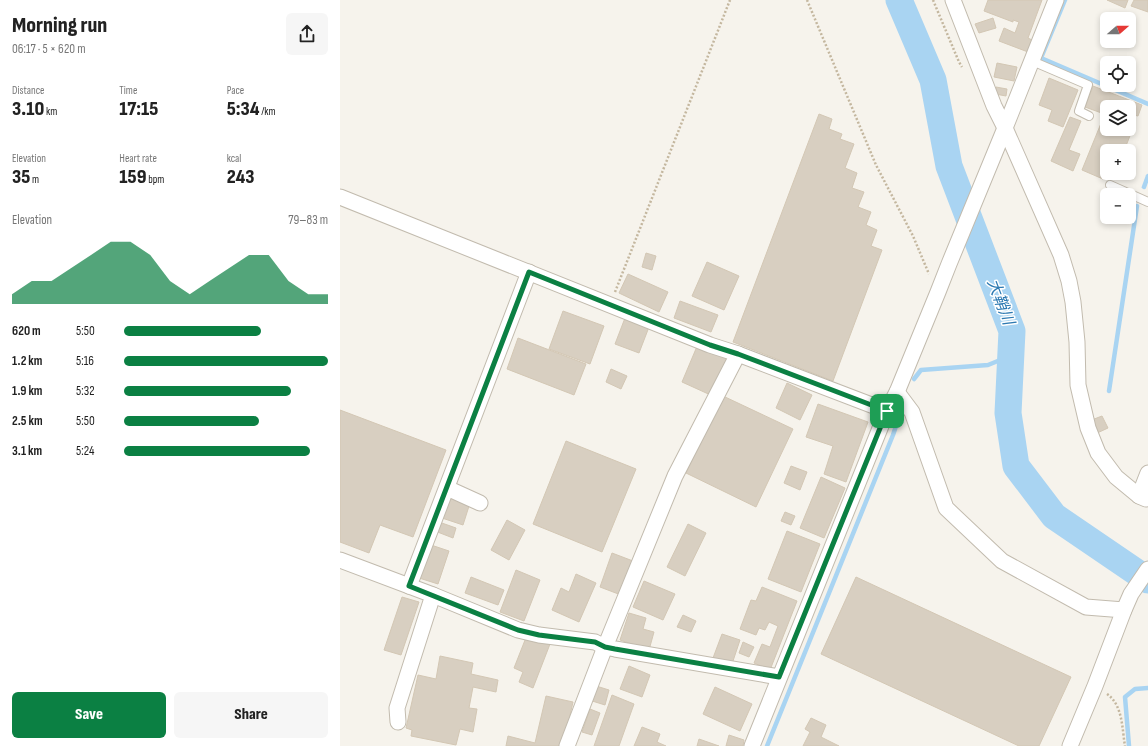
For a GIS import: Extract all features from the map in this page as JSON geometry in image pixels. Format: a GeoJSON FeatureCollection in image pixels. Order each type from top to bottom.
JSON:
{"type":"FeatureCollection","features":[{"type":"Feature","properties":{"kind":"street"},"geometry":{"type":"LineString","coordinates":[[953,0],[994,106],[1006,128],[1061,255],[1069,281],[1073,302],[1077,342],[1078,385],[1088,428],[1098,453],[1116,477],[1143,498],[1148,473]]}},
{"type":"Feature","properties":{"kind":"street"},"geometry":{"type":"LineString","coordinates":[[752,746],[887,411],[897,392],[948,264],[1006,128],[1056,0]]}},
{"type":"Feature","properties":{"kind":"street"},"geometry":{"type":"LineString","coordinates":[[340,197],[710,345],[738,354],[887,411]]}},
{"type":"Feature","properties":{"kind":"street"},"geometry":{"type":"LineString","coordinates":[[409,586],[529,272]]}},
{"type":"Feature","properties":{"kind":"street"},"geometry":{"type":"LineString","coordinates":[[567,746],[605,647],[675,476],[738,354]]}},
{"type":"Feature","properties":{"kind":"street"},"geometry":{"type":"LineString","coordinates":[[897,392],[912,412],[946,508],[1002,561],[1086,606],[1124,610]]}},
{"type":"Feature","properties":{"kind":"street"},"geometry":{"type":"LineString","coordinates":[[447,488],[480,503]]}},
{"type":"Feature","properties":{"kind":"street"},"geometry":{"type":"LineString","coordinates":[[340,560],[433,595],[518,630],[539,635],[595,642],[605,647],[779,677]]}},
{"type":"Feature","properties":{"kind":"street"},"geometry":{"type":"LineString","coordinates":[[1070,746],[1124,610],[1148,569]]}},
{"type":"Feature","properties":{"kind":"street"},"geometry":{"type":"LineString","coordinates":[[398,722],[397,708],[433,595]]}},
{"type":"Feature","properties":{"kind":"lane"},"geometry":{"type":"LineString","coordinates":[[1032,60],[1088,85],[1079,111],[1089,116]]}},
{"type":"Feature","properties":{"kind":"lane"},"geometry":{"type":"LineString","coordinates":[[1110,185],[1148,202]]}},
{"type":"Feature","properties":{"kind":"path"},"geometry":{"type":"LineString","coordinates":[[610,305],[730,0]]}},
{"type":"Feature","properties":{"kind":"path"},"geometry":{"type":"LineString","coordinates":[[807,0],[876,165],[912,236],[931,281],[938,292]]}},
{"type":"Feature","properties":{"kind":"path"},"geometry":{"type":"LineString","coordinates":[[1095,686],[1112,697],[1121,716],[1125,746]]}},
{"type":"Feature","properties":{"kind":"building"},"geometry":{"type":"Polygon","coordinates":[[[988,0],[1042,0],[1028,38],[1032,40],[1028,52],[999,41],[1004,28],[1015,33],[1019,22],[1013,20],[1013,22],[984,11],[988,0]]]}},
{"type":"Feature","properties":{"kind":"building"},"geometry":{"type":"Polygon","coordinates":[[[1107,0],[1128,0],[1125,8],[1107,0]]]}},
{"type":"Feature","properties":{"kind":"building"},"geometry":{"type":"Polygon","coordinates":[[[1134,0],[1148,0],[1148,12],[1131,6],[1134,0]]]}},
{"type":"Feature","properties":{"kind":"building"},"geometry":{"type":"Polygon","coordinates":[[[993,18],[996,28],[979,33],[975,24],[993,18]]]}},
{"type":"Feature","properties":{"kind":"building"},"geometry":{"type":"Polygon","coordinates":[[[997,63],[1017,67],[1014,81],[994,77],[997,63]]]}},
{"type":"Feature","properties":{"kind":"building"},"geometry":{"type":"Polygon","coordinates":[[[1049,78],[1078,90],[1063,127],[1048,121],[1052,110],[1039,105],[1049,78]]]}},
{"type":"Feature","properties":{"kind":"building"},"geometry":{"type":"Polygon","coordinates":[[[1093,86],[1100,89],[1100,92],[1108,92],[1129,100],[1100,100],[1100,112],[1085,107],[1093,86]]]}},
{"type":"Feature","properties":{"kind":"building"},"geometry":{"type":"Polygon","coordinates":[[[996,87],[1007,89],[1006,96],[995,94],[996,87]]]}},
{"type":"Feature","properties":{"kind":"building"},"geometry":{"type":"Polygon","coordinates":[[[1136,103],[1142,105],[1138,116],[1136,116],[1136,103]]]}},
{"type":"Feature","properties":{"kind":"building"},"geometry":{"type":"Polygon","coordinates":[[[819,114],[832,119],[829,129],[842,134],[840,139],[854,144],[845,168],[857,173],[852,188],[864,192],[858,207],[871,212],[866,225],[877,230],[871,246],[882,250],[833,381],[733,342],[819,114]]]}},
{"type":"Feature","properties":{"kind":"building"},"geometry":{"type":"Polygon","coordinates":[[[1070,117],[1081,121],[1069,150],[1080,154],[1073,171],[1051,161],[1070,117]]]}},
{"type":"Feature","properties":{"kind":"building"},"geometry":{"type":"Polygon","coordinates":[[[1100,126],[1100,136],[1130,136],[1127,144],[1100,144],[1100,178],[1082,170],[1100,126]]]}},
{"type":"Feature","properties":{"kind":"building"},"geometry":{"type":"Polygon","coordinates":[[[646,253],[656,256],[652,270],[642,267],[646,253]]]}},
{"type":"Feature","properties":{"kind":"building"},"geometry":{"type":"Polygon","coordinates":[[[707,262],[739,276],[724,310],[692,296],[707,262]]]}},
{"type":"Feature","properties":{"kind":"building"},"geometry":{"type":"Polygon","coordinates":[[[628,274],[668,292],[659,312],[619,293],[628,274]]]}},
{"type":"Feature","properties":{"kind":"building"},"geometry":{"type":"Polygon","coordinates":[[[680,301],[718,315],[711,332],[674,318],[680,301]]]}},
{"type":"Feature","properties":{"kind":"building"},"geometry":{"type":"Polygon","coordinates":[[[563,311],[604,326],[590,364],[549,349],[563,311]]]}},
{"type":"Feature","properties":{"kind":"building"},"geometry":{"type":"Polygon","coordinates":[[[625,318],[649,327],[639,353],[615,344],[625,318]]]}},
{"type":"Feature","properties":{"kind":"building"},"geometry":{"type":"Polygon","coordinates":[[[518,338],[586,364],[574,395],[507,369],[518,338]]]}},
{"type":"Feature","properties":{"kind":"building"},"geometry":{"type":"Polygon","coordinates":[[[698,344],[732,359],[715,397],[682,382],[698,344]]]}},
{"type":"Feature","properties":{"kind":"building"},"geometry":{"type":"Polygon","coordinates":[[[611,369],[627,376],[621,389],[606,382],[611,369]]]}},
{"type":"Feature","properties":{"kind":"building"},"geometry":{"type":"Polygon","coordinates":[[[787,383],[812,395],[800,420],[776,408],[787,383]]]}},
{"type":"Feature","properties":{"kind":"building"},"geometry":{"type":"Polygon","coordinates":[[[723,396],[793,429],[756,507],[686,473],[723,396]]]}},
{"type":"Feature","properties":{"kind":"building"},"geometry":{"type":"Polygon","coordinates":[[[818,404],[868,422],[846,482],[824,474],[833,446],[806,437],[818,404]]]}},
{"type":"Feature","properties":{"kind":"building"},"geometry":{"type":"Polygon","coordinates":[[[340,410],[446,450],[413,537],[380,525],[369,553],[340,542],[340,410]]]}},
{"type":"Feature","properties":{"kind":"building"},"geometry":{"type":"Polygon","coordinates":[[[1102,416],[1108,428],[1095,434],[1089,421],[1102,416]]]}},
{"type":"Feature","properties":{"kind":"building"},"geometry":{"type":"Polygon","coordinates":[[[566,441],[636,469],[602,552],[533,524],[566,441]]]}},
{"type":"Feature","properties":{"kind":"building"},"geometry":{"type":"Polygon","coordinates":[[[791,466],[807,472],[800,490],[784,483],[791,466]]]}},
{"type":"Feature","properties":{"kind":"building"},"geometry":{"type":"Polygon","coordinates":[[[821,477],[845,488],[824,538],[800,528],[821,477]]]}},
{"type":"Feature","properties":{"kind":"building"},"geometry":{"type":"Polygon","coordinates":[[[450,496],[470,503],[463,525],[442,518],[450,496]]]}},
{"type":"Feature","properties":{"kind":"building"},"geometry":{"type":"Polygon","coordinates":[[[785,512],[795,516],[791,525],[781,521],[785,512]]]}},
{"type":"Feature","properties":{"kind":"building"},"geometry":{"type":"Polygon","coordinates":[[[507,520],[525,530],[509,560],[491,550],[507,520]]]}},
{"type":"Feature","properties":{"kind":"building"},"geometry":{"type":"Polygon","coordinates":[[[439,522],[456,528],[453,538],[435,531],[439,522]]]}},
{"type":"Feature","properties":{"kind":"building"},"geometry":{"type":"Polygon","coordinates":[[[688,524],[706,533],[685,576],[667,567],[688,524]]]}},
{"type":"Feature","properties":{"kind":"building"},"geometry":{"type":"Polygon","coordinates":[[[787,531],[820,544],[801,592],[768,579],[787,531]]]}},
{"type":"Feature","properties":{"kind":"building"},"geometry":{"type":"Polygon","coordinates":[[[428,544],[449,551],[438,584],[416,577],[428,544]]]}},
{"type":"Feature","properties":{"kind":"building"},"geometry":{"type":"Polygon","coordinates":[[[612,553],[633,561],[621,595],[600,587],[612,553]]]}},
{"type":"Feature","properties":{"kind":"building"},"geometry":{"type":"Polygon","coordinates":[[[516,570],[540,580],[524,621],[500,612],[516,570]]]}},
{"type":"Feature","properties":{"kind":"building"},"geometry":{"type":"Polygon","coordinates":[[[576,574],[596,583],[579,622],[552,610],[561,588],[569,592],[576,574]]]}},
{"type":"Feature","properties":{"kind":"building"},"geometry":{"type":"Polygon","coordinates":[[[471,577],[504,590],[498,605],[465,593],[471,577]]]}},
{"type":"Feature","properties":{"kind":"building"},"geometry":{"type":"Polygon","coordinates":[[[856,577],[1071,677],[1039,746],[1019,746],[821,654],[856,577]]]}},
{"type":"Feature","properties":{"kind":"building"},"geometry":{"type":"Polygon","coordinates":[[[644,581],[675,594],[663,620],[633,607],[644,581]]]}},
{"type":"Feature","properties":{"kind":"building"},"geometry":{"type":"Polygon","coordinates":[[[762,587],[797,601],[770,670],[754,663],[762,644],[770,647],[778,626],[769,622],[765,630],[759,628],[756,635],[740,629],[751,600],[756,601],[762,587]]]}},
{"type":"Feature","properties":{"kind":"building"},"geometry":{"type":"Polygon","coordinates":[[[402,597],[419,602],[401,655],[384,650],[402,597]]]}},
{"type":"Feature","properties":{"kind":"building"},"geometry":{"type":"Polygon","coordinates":[[[629,613],[646,618],[643,629],[654,632],[649,650],[620,640],[629,613]]]}},
{"type":"Feature","properties":{"kind":"building"},"geometry":{"type":"Polygon","coordinates":[[[683,615],[696,621],[691,632],[677,627],[683,615]]]}},
{"type":"Feature","properties":{"kind":"building"},"geometry":{"type":"Polygon","coordinates":[[[722,634],[740,640],[732,664],[713,658],[722,634]]]}},
{"type":"Feature","properties":{"kind":"building"},"geometry":{"type":"Polygon","coordinates":[[[527,635],[550,644],[533,688],[519,682],[523,672],[514,668],[527,635]]]}},
{"type":"Feature","properties":{"kind":"building"},"geometry":{"type":"Polygon","coordinates":[[[743,642],[754,647],[749,657],[739,653],[743,642]]]}},
{"type":"Feature","properties":{"kind":"building"},"geometry":{"type":"Polygon","coordinates":[[[440,656],[473,663],[471,674],[498,680],[496,692],[473,687],[469,708],[477,709],[473,732],[460,729],[456,745],[411,736],[412,730],[406,728],[418,675],[436,679],[440,656]]]}},
{"type":"Feature","properties":{"kind":"building"},"geometry":{"type":"Polygon","coordinates":[[[629,666],[650,675],[642,697],[620,689],[629,666]]]}},
{"type":"Feature","properties":{"kind":"building"},"geometry":{"type":"Polygon","coordinates":[[[593,685],[609,690],[605,705],[589,700],[593,685]]]}},
{"type":"Feature","properties":{"kind":"building"},"geometry":{"type":"Polygon","coordinates":[[[715,687],[752,704],[740,731],[703,714],[715,687]]]}},
{"type":"Feature","properties":{"kind":"building"},"geometry":{"type":"Polygon","coordinates":[[[612,695],[634,704],[619,746],[594,746],[612,695]]]}},
{"type":"Feature","properties":{"kind":"building"},"geometry":{"type":"Polygon","coordinates":[[[546,696],[573,702],[563,746],[506,746],[508,736],[535,743],[546,696]]]}},
{"type":"Feature","properties":{"kind":"building"},"geometry":{"type":"Polygon","coordinates":[[[590,709],[600,713],[592,735],[582,732],[590,709]]]}},
{"type":"Feature","properties":{"kind":"building"},"geometry":{"type":"Polygon","coordinates":[[[811,718],[826,725],[821,737],[839,746],[803,746],[810,732],[805,729],[811,718]]]}},
{"type":"Feature","properties":{"kind":"building"},"geometry":{"type":"Polygon","coordinates":[[[642,727],[660,734],[657,742],[666,746],[634,746],[642,727]]]}},
{"type":"Feature","properties":{"kind":"building"},"geometry":{"type":"Polygon","coordinates":[[[729,735],[744,740],[743,746],[726,746],[729,735]]]}},
{"type":"Feature","properties":{"kind":"building"},"geometry":{"type":"Polygon","coordinates":[[[699,739],[719,746],[697,746],[699,739]]]}},
{"type":"Feature","properties":{"kind":"waterway","name":"大鞘川"},"geometry":{"type":"LineString","coordinates":[[899,0],[933,80],[949,166],[1012,331],[1008,413],[1016,466],[1054,516],[1148,580]]}},
{"type":"Feature","properties":{"kind":"waterway"},"geometry":{"type":"LineString","coordinates":[[1065,0],[1041,58],[1148,104]]}},
{"type":"Feature","properties":{"kind":"waterway"},"geometry":{"type":"LineString","coordinates":[[1144,187],[1148,176]]}},
{"type":"Feature","properties":{"kind":"waterway"},"geometry":{"type":"LineString","coordinates":[[1109,391],[1137,206]]}},
{"type":"Feature","properties":{"kind":"waterway"},"geometry":{"type":"LineString","coordinates":[[914,379],[921,370],[988,365],[1010,356]]}},
{"type":"Feature","properties":{"kind":"waterway"},"geometry":{"type":"LineString","coordinates":[[767,746],[893,435],[900,414]]}},
{"type":"Feature","properties":{"kind":"waterway"},"geometry":{"type":"LineString","coordinates":[[1129,746],[1125,697],[1135,689],[1148,688]]}},
{"type":"Feature","properties":{"kind":"route"},"geometry":{"type":"LineString","coordinates":[[529,272],[710,345],[738,354],[887,411],[779,677],[615,649],[605,647],[595,642],[539,635],[518,630],[409,586],[529,272]]}}]}
